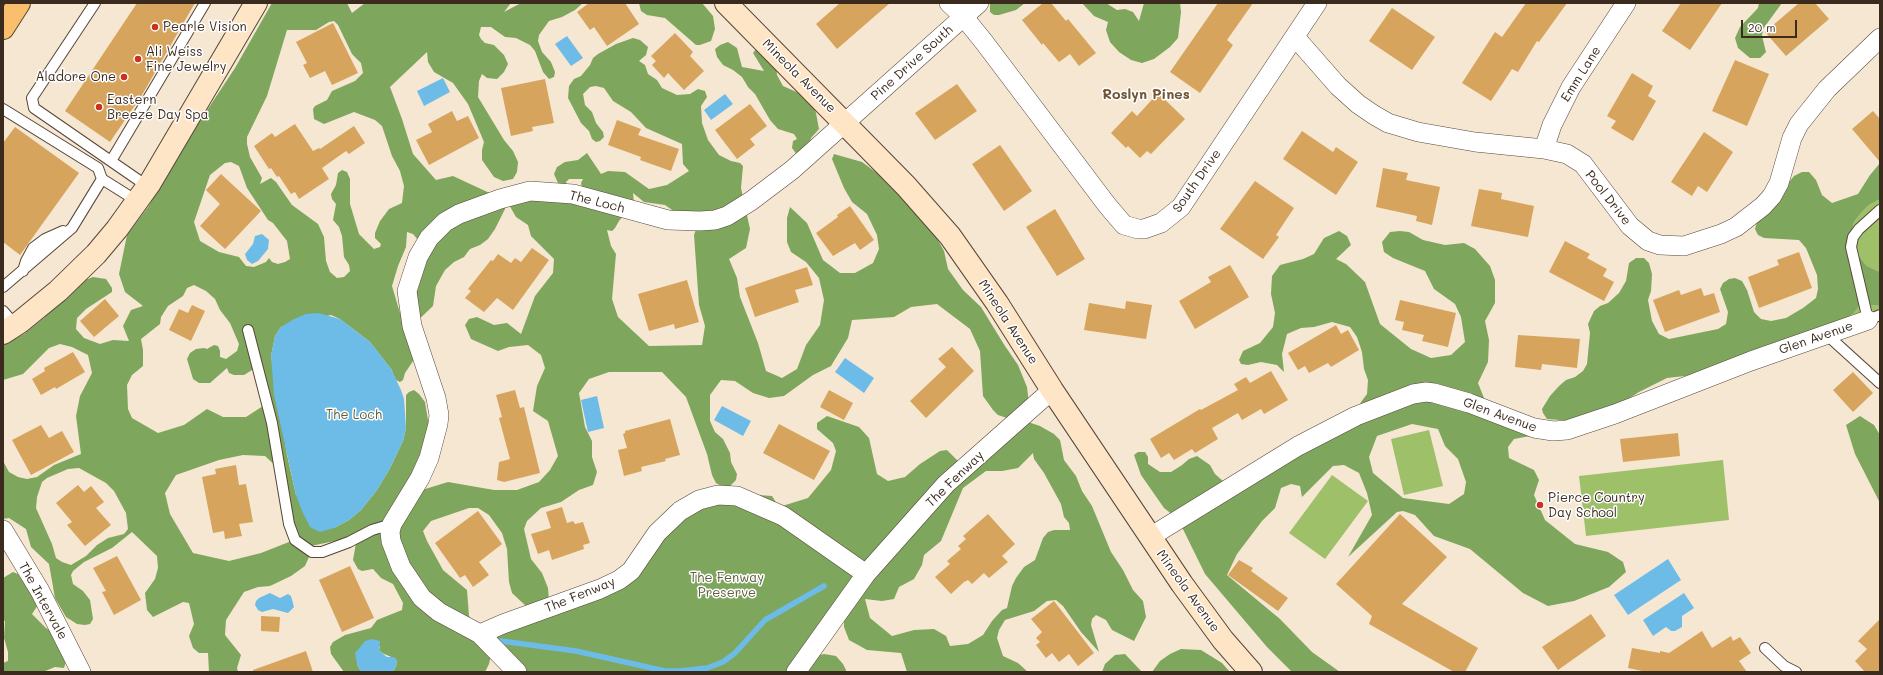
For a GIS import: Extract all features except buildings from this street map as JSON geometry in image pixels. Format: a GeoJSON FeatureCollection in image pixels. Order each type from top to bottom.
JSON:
{"type":"FeatureCollection","features":[{"type":"Feature","properties":{"kind":"main road"},"geometry":{"type":"LineString","coordinates":[[3,28],[19,3]]}},
{"type":"Feature","properties":{"kind":"main road"},"geometry":{"type":"LineString","coordinates":[[7,323],[58,291],[96,254],[142,193],[256,3]]}},
{"type":"Feature","properties":{"kind":"main road","name":"Mineola Avenue"},"geometry":{"type":"LineString","coordinates":[[726,3],[906,186],[950,236],[997,303],[1052,390],[1196,604],[1223,640],[1251,672]]}},
{"type":"Feature","properties":{"kind":"street","name":"South Drive"},"geometry":{"type":"LineString","coordinates":[[949,3],[963,16],[1107,205],[1124,225],[1138,229],[1144,229],[1161,223],[1181,207],[1317,3]]}},
{"type":"Feature","properties":{"kind":"street","name":"Pine Drive South"},"geometry":{"type":"LineString","coordinates":[[845,123],[979,3]]}},
{"type":"Feature","properties":{"kind":"street","name":"Emm Lane"},"geometry":{"type":"LineString","coordinates":[[1544,149],[1552,125],[1571,87],[1626,3]]}},
{"type":"Feature","properties":{"kind":"street","name":"Pool Drive"},"geometry":{"type":"LineString","coordinates":[[1295,37],[1338,86],[1358,104],[1388,123],[1418,132],[1467,140],[1544,149],[1567,154],[1583,164],[1630,226],[1648,241],[1660,245],[1684,246],[1736,227],[1763,206],[1772,196],[1779,183],[1792,138],[1800,124],[1828,89],[1880,38]]}},
{"type":"Feature","properties":{"kind":"street","name":"The Loch"},"geometry":{"type":"LineString","coordinates":[[392,524],[420,478],[429,458],[438,424],[439,415],[436,398],[412,326],[407,292],[418,257],[429,238],[437,230],[452,218],[465,212],[516,194],[536,191],[573,194],[668,220],[715,220],[738,210],[768,189],[845,123]]}},
{"type":"Feature","properties":{"kind":"street","name":"Glen Avenue"},"geometry":{"type":"LineString","coordinates":[[1150,537],[1298,446],[1356,416],[1413,394],[1434,393],[1469,403],[1534,428],[1553,431],[1567,430],[1615,414],[1751,361],[1874,317]]}},
{"type":"Feature","properties":{"kind":"street","name":"The Fenway"},"geometry":{"type":"LineString","coordinates":[[796,672],[866,574],[946,484],[1052,390]]}},
{"type":"Feature","properties":{"kind":"street","name":"The Fenway"},"geometry":{"type":"LineString","coordinates":[[480,634],[503,624],[600,589],[619,580],[631,571],[657,533],[680,511],[699,500],[718,495],[737,496],[783,516],[866,574]]}},
{"type":"Feature","properties":{"kind":"street"},"geometry":{"type":"LineString","coordinates":[[392,524],[390,536],[392,544],[402,566],[422,598],[439,612],[480,634],[517,672]]}},
{"type":"Feature","properties":{"kind":"street","name":"The Intervale"},"geometry":{"type":"LineString","coordinates":[[3,530],[40,591],[81,672]]}},
{"type":"Feature","properties":{"kind":"lane"},"geometry":{"type":"LineString","coordinates":[[111,161],[206,3]]}},
{"type":"Feature","properties":{"kind":"lane"},"geometry":{"type":"LineString","coordinates":[[93,4],[32,98],[34,108],[111,161],[142,193]]}},
{"type":"Feature","properties":{"kind":"lane"},"geometry":{"type":"LineString","coordinates":[[3,108],[98,168],[102,179]]}},
{"type":"Feature","properties":{"kind":"lane"},"geometry":{"type":"LineString","coordinates":[[102,179],[142,193]]}},
{"type":"Feature","properties":{"kind":"lane"},"geometry":{"type":"LineString","coordinates":[[3,287],[72,228],[102,179]]}},
{"type":"Feature","properties":{"kind":"lane"},"geometry":{"type":"LineString","coordinates":[[1874,317],[1851,247],[1853,237],[1859,229],[1880,210]]}},
{"type":"Feature","properties":{"kind":"lane"},"geometry":{"type":"LineString","coordinates":[[248,330],[272,423],[289,524],[295,540],[312,552],[322,552],[349,542],[372,530],[392,524]]}},
{"type":"Feature","properties":{"kind":"lane"},"geometry":{"type":"LineString","coordinates":[[1826,334],[1880,384]]}},
{"type":"Feature","properties":{"kind":"lane"},"geometry":{"type":"LineString","coordinates":[[1765,648],[1784,666],[1796,672]]}},
{"type":"Feature","properties":{"kind":"green space","name":"The Fenway Preserve"},"geometry":{"type":"Polygon","coordinates":[[[272,3],[347,3],[352,13],[365,3],[511,3],[504,12],[521,3],[583,3],[575,10],[562,17],[549,21],[539,35],[538,41],[542,52],[551,62],[555,72],[554,77],[549,79],[543,72],[535,51],[530,45],[516,38],[505,37],[491,27],[481,27],[479,35],[481,39],[485,43],[494,45],[504,55],[508,64],[504,72],[497,79],[487,78],[482,74],[479,81],[478,97],[504,140],[513,151],[518,162],[517,172],[513,179],[503,181],[494,177],[482,160],[484,142],[468,104],[453,83],[434,72],[428,62],[427,52],[390,87],[413,154],[436,180],[453,176],[496,196],[558,183],[554,174],[557,167],[565,162],[578,160],[587,153],[601,174],[608,171],[625,172],[649,189],[667,185],[689,171],[683,164],[682,144],[646,128],[631,112],[613,101],[604,88],[596,86],[590,87],[583,94],[585,105],[592,112],[596,123],[603,132],[604,137],[600,141],[596,142],[592,139],[589,131],[581,123],[568,98],[569,86],[574,79],[581,76],[590,65],[593,58],[616,44],[633,38],[640,40],[648,47],[646,55],[639,61],[645,65],[648,74],[657,80],[662,88],[677,95],[690,94],[698,89],[705,91],[707,97],[701,106],[702,123],[708,140],[719,155],[731,161],[740,163],[743,166],[741,188],[750,229],[746,248],[729,259],[737,278],[740,297],[758,343],[766,371],[782,378],[797,369],[806,345],[820,325],[824,300],[819,278],[806,262],[791,252],[787,242],[787,218],[790,207],[807,223],[823,260],[840,273],[855,273],[873,263],[879,249],[877,235],[867,214],[852,202],[844,188],[832,159],[834,154],[862,162],[888,181],[933,231],[944,251],[948,269],[963,290],[981,307],[1018,365],[1027,387],[1029,404],[1025,421],[1040,426],[1054,434],[1060,440],[1064,460],[1076,476],[1082,491],[1092,506],[1111,552],[1123,570],[1133,590],[1143,601],[1146,617],[1134,641],[1112,630],[1106,620],[1096,615],[1092,619],[1091,625],[1099,652],[1081,632],[1063,606],[1056,600],[1047,601],[1034,611],[1005,620],[999,630],[997,638],[1003,656],[1018,663],[1028,672],[907,672],[901,653],[867,650],[849,640],[844,627],[844,617],[807,658],[824,654],[836,656],[843,664],[846,672],[517,672],[491,655],[485,672],[393,672],[397,664],[396,659],[382,653],[379,650],[380,646],[357,664],[361,672],[344,672],[331,654],[330,647],[333,642],[345,635],[371,628],[377,620],[402,610],[403,603],[393,584],[381,578],[373,569],[362,571],[358,569],[353,560],[356,543],[344,539],[311,546],[306,549],[309,557],[305,566],[291,576],[270,586],[258,587],[244,592],[226,620],[225,635],[241,655],[237,668],[238,672],[209,672],[208,653],[199,653],[193,648],[189,636],[194,624],[189,603],[183,602],[153,617],[147,610],[145,593],[155,579],[158,568],[157,556],[132,532],[112,548],[84,562],[73,571],[71,575],[73,584],[83,591],[90,600],[93,619],[90,624],[77,624],[66,617],[55,598],[49,564],[31,547],[26,529],[9,518],[3,519],[3,461],[9,472],[18,477],[27,479],[37,477],[54,465],[81,454],[76,416],[80,396],[92,373],[88,355],[72,347],[60,344],[49,348],[23,374],[3,380],[3,345],[24,334],[44,318],[56,303],[80,282],[93,277],[106,279],[112,288],[112,292],[86,309],[77,318],[76,329],[84,338],[100,344],[113,340],[129,341],[123,326],[131,310],[143,306],[125,292],[119,274],[127,235],[148,207],[188,139],[235,68],[272,3]],[[334,21],[329,22],[316,30],[287,30],[267,96],[247,137],[247,144],[250,157],[262,178],[260,184],[271,178],[276,182],[292,205],[318,224],[324,237],[326,261],[330,272],[337,278],[344,277],[350,271],[349,265],[344,257],[342,236],[339,227],[333,220],[336,204],[332,199],[331,194],[336,185],[338,173],[342,170],[347,172],[350,179],[350,204],[359,234],[374,249],[380,247],[381,244],[375,238],[375,233],[380,221],[389,209],[402,203],[404,186],[400,171],[392,156],[382,126],[375,120],[354,112],[324,124],[314,119],[313,109],[315,106],[327,100],[332,91],[355,81],[363,73],[361,63],[352,54],[338,25],[334,21]],[[231,162],[225,163],[210,175],[194,222],[200,241],[219,252],[239,257],[246,266],[254,267],[266,262],[269,258],[272,262],[278,264],[290,259],[287,241],[273,223],[268,220],[247,188],[239,166],[231,162]],[[569,179],[566,182],[567,187],[582,188],[581,183],[583,179],[569,179]],[[633,193],[634,203],[612,231],[607,230],[611,246],[616,254],[612,299],[618,317],[649,346],[702,345],[705,326],[699,305],[694,235],[699,221],[675,212],[665,205],[644,202],[633,193]],[[508,203],[495,229],[488,239],[480,245],[470,249],[464,257],[454,262],[445,270],[436,286],[433,306],[413,325],[415,358],[405,373],[403,380],[400,382],[396,380],[391,369],[370,342],[340,319],[331,315],[281,327],[275,336],[271,356],[287,455],[296,495],[334,528],[349,520],[361,510],[377,490],[389,470],[403,441],[406,428],[406,395],[414,390],[425,402],[428,420],[429,458],[422,490],[448,482],[494,490],[517,490],[539,482],[550,470],[558,456],[548,421],[533,411],[537,386],[545,368],[541,355],[528,345],[509,347],[498,351],[471,339],[465,325],[469,319],[477,317],[494,325],[507,323],[521,334],[535,296],[553,273],[554,259],[531,236],[528,225],[516,217],[508,203]],[[407,232],[406,247],[392,286],[400,313],[411,323],[419,241],[413,234],[407,232]],[[194,285],[187,288],[183,296],[168,306],[161,317],[160,324],[141,339],[143,366],[132,375],[127,385],[128,409],[132,418],[158,433],[184,425],[207,409],[223,417],[246,417],[263,406],[255,361],[252,370],[244,375],[234,375],[229,373],[227,368],[210,383],[199,383],[193,379],[187,359],[190,353],[196,349],[207,349],[214,345],[218,346],[220,357],[226,359],[237,351],[239,344],[230,323],[220,310],[215,299],[206,291],[194,285]],[[937,304],[911,307],[894,317],[852,320],[848,338],[831,366],[813,375],[784,396],[769,398],[753,393],[735,381],[721,380],[710,395],[710,421],[715,432],[723,439],[730,453],[731,462],[737,474],[736,480],[730,486],[746,499],[758,495],[772,496],[779,507],[808,498],[831,470],[836,451],[833,443],[817,429],[817,423],[827,416],[859,427],[869,438],[877,474],[888,481],[905,477],[920,464],[940,451],[947,450],[959,462],[1007,418],[998,415],[983,396],[980,351],[970,329],[937,304]],[[609,372],[589,379],[579,393],[585,427],[592,441],[592,457],[597,472],[593,485],[579,490],[561,502],[541,508],[527,521],[524,529],[531,559],[542,573],[548,588],[549,601],[600,589],[657,533],[721,486],[716,483],[712,475],[707,454],[686,397],[662,372],[609,372]],[[1033,453],[1018,468],[1002,471],[986,471],[963,488],[941,541],[924,555],[922,565],[914,579],[899,587],[894,599],[882,601],[865,599],[870,618],[892,636],[914,630],[934,629],[946,636],[950,646],[968,644],[983,635],[992,621],[1002,610],[1007,608],[1012,586],[1016,578],[1024,567],[1035,560],[1043,538],[1048,532],[1054,530],[1070,530],[1069,523],[1064,517],[1061,504],[1044,473],[1034,459],[1033,453]],[[243,455],[219,460],[176,475],[165,493],[170,514],[193,553],[229,561],[261,553],[294,540],[280,470],[265,456],[243,455]],[[79,468],[68,469],[47,478],[42,482],[37,497],[36,508],[52,544],[56,558],[62,562],[71,565],[86,556],[97,545],[108,538],[124,534],[128,529],[126,513],[114,491],[106,483],[79,468]],[[469,508],[431,521],[423,531],[443,570],[467,590],[469,616],[481,634],[504,614],[527,607],[512,593],[509,582],[507,549],[502,533],[489,515],[478,508],[469,508]]]}},
{"type":"Feature","properties":{"kind":"green space"},"geometry":{"type":"Polygon","coordinates":[[[639,3],[702,3],[713,16],[715,29],[711,41],[696,45],[665,18],[647,15],[641,11],[639,3]]]}},
{"type":"Feature","properties":{"kind":"green space"},"geometry":{"type":"Polygon","coordinates":[[[990,3],[1025,3],[1016,10],[994,15],[990,12],[990,3]]]}},
{"type":"Feature","properties":{"kind":"green space"},"geometry":{"type":"Polygon","coordinates":[[[1082,3],[1106,3],[1117,10],[1125,9],[1133,12],[1139,21],[1144,3],[1180,3],[1181,12],[1178,38],[1170,47],[1154,59],[1142,63],[1131,60],[1119,52],[1110,42],[1106,30],[1108,22],[1094,16],[1082,3]]]}},
{"type":"Feature","properties":{"kind":"green space"},"geometry":{"type":"Polygon","coordinates":[[[1759,3],[1782,3],[1763,29],[1762,36],[1766,52],[1760,58],[1750,58],[1738,48],[1735,38],[1740,27],[1758,8],[1759,3]]]}},
{"type":"Feature","properties":{"kind":"green space"},"geometry":{"type":"Polygon","coordinates":[[[728,42],[737,48],[742,67],[764,71],[753,53],[756,49],[776,65],[777,75],[783,86],[810,98],[816,113],[819,129],[811,138],[809,146],[798,156],[792,148],[793,141],[797,139],[794,134],[778,129],[770,120],[755,94],[748,87],[742,77],[723,65],[717,57],[715,49],[728,42]]]}},
{"type":"Feature","properties":{"kind":"green space"},"geometry":{"type":"Polygon","coordinates":[[[1880,163],[1880,199],[1869,205],[1861,213],[1854,222],[1852,231],[1858,254],[1862,260],[1867,266],[1880,272],[1880,306],[1862,302],[1853,314],[1845,319],[1736,361],[1709,367],[1693,375],[1667,378],[1639,392],[1622,403],[1573,421],[1547,419],[1542,409],[1550,396],[1566,380],[1575,377],[1583,371],[1587,364],[1590,333],[1588,324],[1594,311],[1600,306],[1608,303],[1619,293],[1626,281],[1629,263],[1636,258],[1644,258],[1649,263],[1652,274],[1651,291],[1648,300],[1652,321],[1659,334],[1669,339],[1718,329],[1726,324],[1728,312],[1720,289],[1723,283],[1729,279],[1735,278],[1742,281],[1747,290],[1754,312],[1761,319],[1771,321],[1786,318],[1816,298],[1818,289],[1817,275],[1806,248],[1799,240],[1764,238],[1758,235],[1755,229],[1757,222],[1794,176],[1802,172],[1809,172],[1816,180],[1822,195],[1832,203],[1858,194],[1870,175],[1880,163]]]}},
{"type":"Feature","properties":{"kind":"green space"},"geometry":{"type":"Polygon","coordinates":[[[1880,199],[1880,272],[1867,266],[1862,260],[1858,254],[1852,231],[1854,222],[1861,213],[1869,205],[1880,199]]]}},
{"type":"Feature","properties":{"kind":"green space"},"geometry":{"type":"Polygon","coordinates":[[[1339,231],[1347,236],[1351,245],[1336,259],[1346,264],[1365,282],[1380,324],[1411,349],[1431,358],[1451,355],[1465,342],[1461,317],[1455,304],[1434,289],[1425,271],[1393,258],[1384,252],[1382,242],[1390,232],[1400,231],[1409,232],[1423,240],[1445,245],[1464,243],[1475,249],[1490,266],[1495,280],[1495,303],[1485,321],[1489,340],[1488,362],[1478,383],[1484,398],[1495,413],[1541,434],[1514,439],[1508,447],[1509,458],[1534,470],[1539,480],[1534,495],[1545,520],[1575,544],[1608,552],[1623,562],[1626,572],[1609,587],[1574,601],[1548,606],[1523,593],[1470,549],[1434,536],[1415,515],[1403,511],[1397,512],[1348,557],[1372,515],[1367,493],[1359,473],[1344,465],[1333,466],[1302,497],[1300,486],[1291,484],[1281,488],[1275,508],[1262,521],[1237,554],[1227,575],[1280,619],[1312,652],[1340,672],[1292,672],[1267,647],[1205,574],[1178,519],[1164,508],[1141,475],[1134,455],[1138,452],[1145,452],[1148,457],[1148,464],[1160,472],[1171,472],[1189,459],[1197,456],[1210,465],[1215,474],[1223,481],[1356,416],[1361,402],[1367,394],[1368,380],[1357,337],[1350,327],[1332,322],[1314,327],[1301,328],[1287,334],[1282,354],[1284,372],[1277,365],[1261,362],[1248,365],[1241,364],[1239,360],[1243,351],[1260,343],[1273,327],[1275,313],[1271,294],[1272,276],[1280,265],[1303,259],[1314,254],[1324,238],[1339,231]],[[1412,424],[1377,436],[1369,457],[1373,473],[1403,498],[1449,504],[1464,494],[1466,482],[1458,459],[1445,446],[1438,429],[1412,424]]]}},
{"type":"Feature","properties":{"kind":"green space"},"geometry":{"type":"Polygon","coordinates":[[[1862,301],[1871,305],[1880,306],[1880,315],[1856,324],[1853,314],[1862,301]]]}},
{"type":"Feature","properties":{"kind":"green space"},"geometry":{"type":"Polygon","coordinates":[[[1860,416],[1874,425],[1880,435],[1880,503],[1855,454],[1846,425],[1860,416]]]}},
{"type":"Feature","properties":{"kind":"green space"},"geometry":{"type":"Polygon","coordinates":[[[1429,430],[1443,486],[1404,495],[1391,439],[1429,430]]]}},
{"type":"Feature","properties":{"kind":"green space"},"geometry":{"type":"Polygon","coordinates":[[[1723,460],[1729,520],[1586,536],[1579,476],[1723,460]]]}},
{"type":"Feature","properties":{"kind":"green space"},"geometry":{"type":"Polygon","coordinates":[[[1332,475],[1368,501],[1325,559],[1289,533],[1332,475]]]}},
{"type":"Feature","properties":{"kind":"green space"},"geometry":{"type":"Polygon","coordinates":[[[13,572],[18,574],[33,592],[38,605],[32,614],[46,628],[56,634],[67,658],[64,668],[55,667],[43,672],[3,672],[3,663],[8,661],[8,652],[4,638],[5,621],[3,620],[3,578],[13,572]]]}},
{"type":"Feature","properties":{"kind":"green space"},"geometry":{"type":"Polygon","coordinates":[[[1181,649],[1201,650],[1222,663],[1230,672],[1152,672],[1160,661],[1181,649]]]}},
{"type":"Feature","properties":{"kind":"green space"},"geometry":{"type":"Polygon","coordinates":[[[1125,654],[1142,672],[1102,672],[1105,664],[1115,655],[1125,654]]]}},
{"type":"Feature","properties":{"kind":"water"},"geometry":{"type":"Polygon","coordinates":[[[567,36],[583,58],[571,66],[555,44],[567,36]]]}},
{"type":"Feature","properties":{"kind":"water"},"geometry":{"type":"Polygon","coordinates":[[[443,78],[450,92],[424,106],[417,91],[443,78]]]}},
{"type":"Feature","properties":{"kind":"water"},"geometry":{"type":"Polygon","coordinates":[[[725,94],[733,104],[711,120],[704,110],[725,94]]]}},
{"type":"Feature","properties":{"kind":"water"},"geometry":{"type":"Polygon","coordinates":[[[262,234],[269,240],[268,249],[258,261],[252,264],[247,260],[245,254],[253,244],[255,236],[262,234]]]}},
{"type":"Feature","properties":{"kind":"water","name":"The Loch"},"geometry":{"type":"Polygon","coordinates":[[[318,313],[340,319],[370,342],[391,369],[404,399],[406,428],[403,441],[389,470],[377,490],[361,510],[349,520],[334,528],[320,532],[310,527],[296,495],[274,395],[271,356],[275,336],[281,327],[306,314],[318,313]]]}},
{"type":"Feature","properties":{"kind":"water"},"geometry":{"type":"Polygon","coordinates":[[[845,358],[874,378],[864,393],[835,372],[845,358]]]}},
{"type":"Feature","properties":{"kind":"water"},"geometry":{"type":"Polygon","coordinates":[[[597,396],[604,428],[588,432],[581,400],[597,396]]]}},
{"type":"Feature","properties":{"kind":"water"},"geometry":{"type":"Polygon","coordinates":[[[722,406],[751,421],[743,436],[714,420],[722,406]]]}},
{"type":"Feature","properties":{"kind":"water"},"geometry":{"type":"Polygon","coordinates":[[[1668,559],[1681,580],[1628,615],[1614,595],[1668,559]]]}},
{"type":"Feature","properties":{"kind":"water"},"geometry":{"type":"Polygon","coordinates":[[[270,593],[280,598],[288,594],[291,596],[294,607],[288,613],[273,609],[262,612],[258,610],[255,605],[256,601],[270,593]]]}},
{"type":"Feature","properties":{"kind":"water"},"geometry":{"type":"Polygon","coordinates":[[[1684,593],[1694,608],[1682,616],[1682,627],[1675,631],[1671,631],[1666,627],[1653,636],[1643,620],[1684,593]]]}},
{"type":"Feature","properties":{"kind":"water"},"geometry":{"type":"Polygon","coordinates":[[[372,639],[380,641],[379,650],[382,653],[387,657],[394,657],[396,659],[397,664],[393,672],[361,672],[357,664],[355,653],[365,641],[372,639]]]}},
{"type":"Feature","properties":{"kind":"waterway"},"geometry":{"type":"LineString","coordinates":[[501,641],[576,651],[665,671],[707,668],[723,662],[735,653],[765,620],[824,586]]}},
{"type":"Feature","properties":{"kind":"place","name":"Pearle Vision"},"geometry":{"type":"Point","coordinates":[155,27]}},
{"type":"Feature","properties":{"kind":"place","name":"Ali Weiss Fine Jewelry"},"geometry":{"type":"Point","coordinates":[138,59]}},
{"type":"Feature","properties":{"kind":"place","name":"Aladore One"},"geometry":{"type":"Point","coordinates":[124,77]}},
{"type":"Feature","properties":{"kind":"place","name":"Eastern Breeze Day Spa"},"geometry":{"type":"Point","coordinates":[99,107]}},
{"type":"Feature","properties":{"kind":"place","name":"Pierce Country Day School"},"geometry":{"type":"Point","coordinates":[1540,505]}},
{"type":"Feature","properties":{"kind":"district","name":"Roslyn Pines"},"geometry":{"type":"Point","coordinates":[1146,95]}}]}
